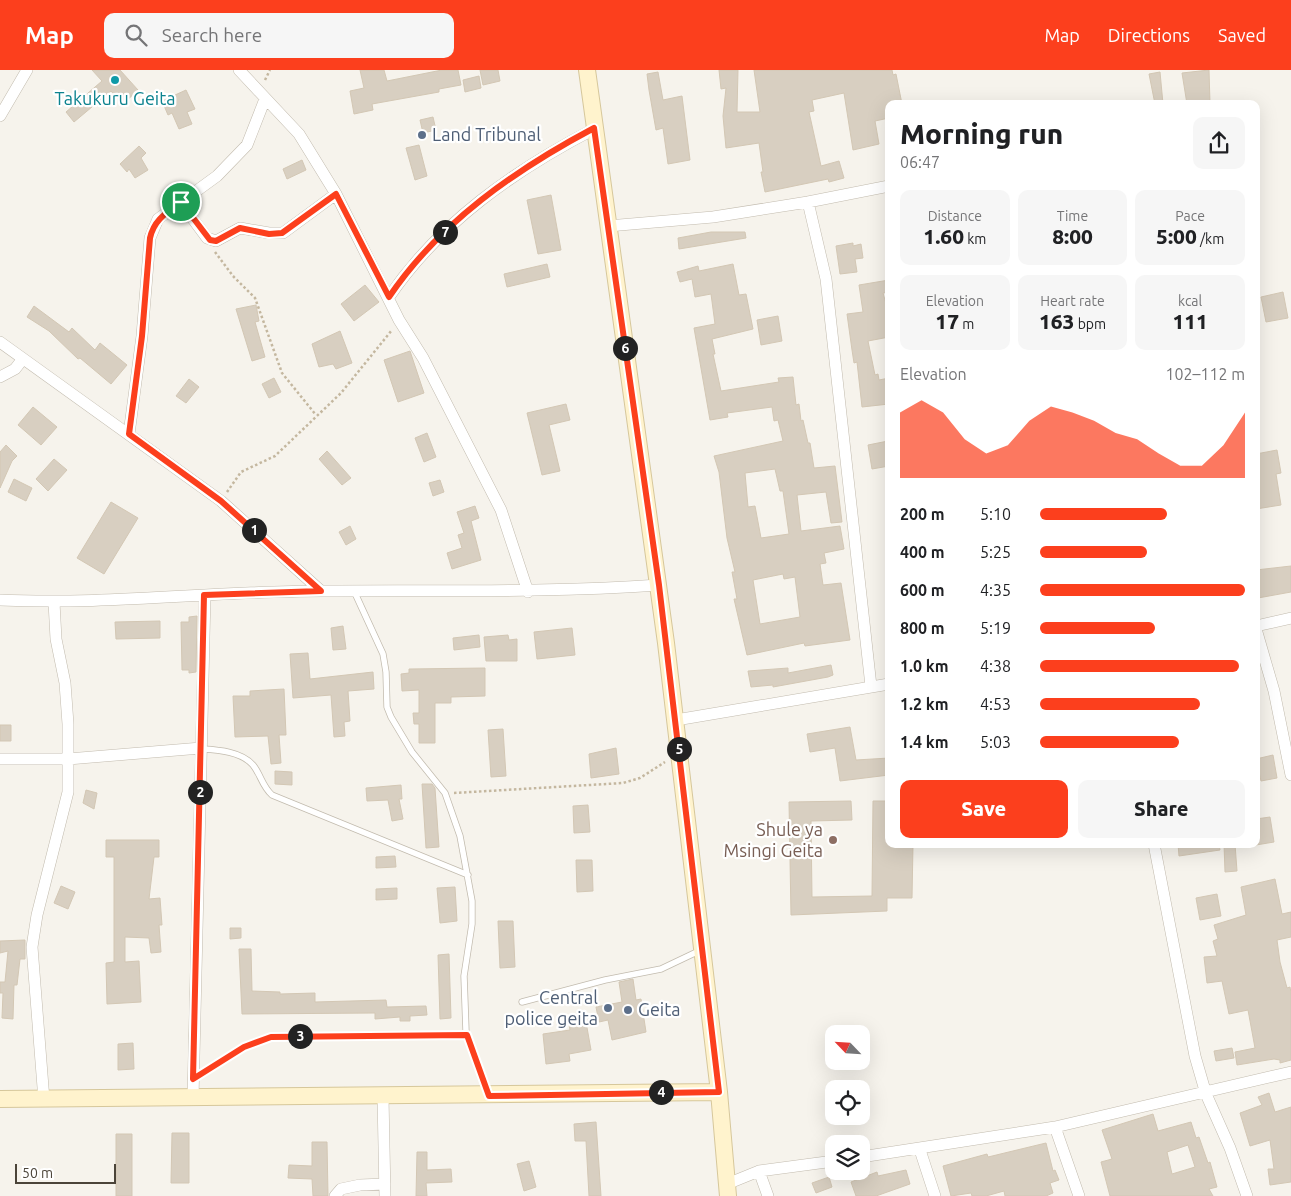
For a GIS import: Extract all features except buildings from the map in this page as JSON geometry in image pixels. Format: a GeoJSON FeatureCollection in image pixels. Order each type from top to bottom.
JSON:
{"type":"FeatureCollection","features":[{"type":"Feature","properties":{"kind":"street"},"geometry":{"type":"LineString","coordinates":[[0,116],[27,70]]}},
{"type":"Feature","properties":{"kind":"street"},"geometry":{"type":"LineString","coordinates":[[239,70],[299,134],[336,194],[400,320],[432,374],[501,510],[528,592]]}},
{"type":"Feature","properties":{"kind":"street"},"geometry":{"type":"LineString","coordinates":[[587,70],[676,720],[719,1092],[728,1190],[759,1171],[825,1162]]}},
{"type":"Feature","properties":{"kind":"street"},"geometry":{"type":"LineString","coordinates":[[129,434],[142,336],[150,238],[158,219],[217,176],[247,145],[265,99]]}},
{"type":"Feature","properties":{"kind":"street"},"geometry":{"type":"LineString","coordinates":[[389,297],[416,261],[462,215],[505,181],[555,149],[594,128]]}},
{"type":"Feature","properties":{"kind":"street"},"geometry":{"type":"LineString","coordinates":[[608,226],[713,216],[808,202],[885,187]]}},
{"type":"Feature","properties":{"kind":"street"},"geometry":{"type":"LineString","coordinates":[[181,202],[210,240],[216,241],[240,228],[269,234],[282,233],[336,194]]}},
{"type":"Feature","properties":{"kind":"street"},"geometry":{"type":"LineString","coordinates":[[808,202],[826,279],[870,686]]}},
{"type":"Feature","properties":{"kind":"street"},"geometry":{"type":"LineString","coordinates":[[0,342],[22,360],[221,501],[321,591]]}},
{"type":"Feature","properties":{"kind":"street"},"geometry":{"type":"LineString","coordinates":[[0,377],[15,369],[22,360]]}},
{"type":"Feature","properties":{"kind":"street"},"geometry":{"type":"LineString","coordinates":[[0,600],[54,602],[321,591],[528,592],[659,585]]}},
{"type":"Feature","properties":{"kind":"street"},"geometry":{"type":"LineString","coordinates":[[193,1098],[204,595]]}},
{"type":"Feature","properties":{"kind":"street"},"geometry":{"type":"LineString","coordinates":[[44,1100],[32,947],[37,915],[68,792],[68,724],[65,683],[56,638],[54,602]]}},
{"type":"Feature","properties":{"kind":"street"},"geometry":{"type":"LineString","coordinates":[[1260,626],[1291,618]]}},
{"type":"Feature","properties":{"kind":"street"},"geometry":{"type":"LineString","coordinates":[[1260,641],[1274,691],[1291,775]]}},
{"type":"Feature","properties":{"kind":"street"},"geometry":{"type":"LineString","coordinates":[[676,720],[885,684]]}},
{"type":"Feature","properties":{"kind":"street"},"geometry":{"type":"LineString","coordinates":[[0,759],[68,759],[201,748]]}},
{"type":"Feature","properties":{"kind":"street"},"geometry":{"type":"LineString","coordinates":[[1155,848],[1184,1003],[1206,1094],[1230,1148],[1247,1196]]}},
{"type":"Feature","properties":{"kind":"street"},"geometry":{"type":"LineString","coordinates":[[870,1157],[1055,1127],[1206,1094],[1291,1072]]}},
{"type":"Feature","properties":{"kind":"street"},"geometry":{"type":"LineString","coordinates":[[0,1099],[489,1096],[719,1092]]}},
{"type":"Feature","properties":{"kind":"street"},"geometry":{"type":"LineString","coordinates":[[335,1196],[341,1188],[360,1185],[385,1190],[383,1097]]}},
{"type":"Feature","properties":{"kind":"street"},"geometry":{"type":"LineString","coordinates":[[1055,1127],[1079,1196]]}},
{"type":"Feature","properties":{"kind":"street"},"geometry":{"type":"LineString","coordinates":[[920,1150],[935,1196]]}},
{"type":"Feature","properties":{"kind":"street"},"geometry":{"type":"LineString","coordinates":[[759,1171],[768,1196]]}},
{"type":"Feature","properties":{"kind":"lane"},"geometry":{"type":"LineString","coordinates":[[354,591],[382,654],[386,672],[387,707],[412,752],[445,794],[460,836],[468,874],[472,908],[464,976],[464,1010],[467,1035],[489,1096]]}},
{"type":"Feature","properties":{"kind":"lane"},"geometry":{"type":"LineString","coordinates":[[201,748],[230,753],[246,759],[253,765],[265,788],[272,795],[468,874]]}},
{"type":"Feature","properties":{"kind":"lane"},"geometry":{"type":"LineString","coordinates":[[522,1002],[605,980],[661,969],[703,949]]}},
{"type":"Feature","properties":{"kind":"lane"},"geometry":{"type":"LineString","coordinates":[[193,1079],[244,1047],[271,1037],[467,1035]]}},
{"type":"Feature","properties":{"kind":"path"},"geometry":{"type":"LineString","coordinates":[[210,240],[219,260],[255,298],[282,373],[316,416]]}},
{"type":"Feature","properties":{"kind":"path"},"geometry":{"type":"LineString","coordinates":[[221,501],[241,472],[275,456],[342,393],[400,320]]}},
{"type":"Feature","properties":{"kind":"path"},"geometry":{"type":"LineString","coordinates":[[445,794],[623,783],[640,778],[679,753]]}},
{"type":"Feature","properties":{"kind":"place","name":"Takukuru Geita"},"geometry":{"type":"Point","coordinates":[115,80]}},
{"type":"Feature","properties":{"kind":"place","name":"Land Tribunal"},"geometry":{"type":"Point","coordinates":[422,135]}},
{"type":"Feature","properties":{"kind":"place","name":"Shule ya Msingi Geita"},"geometry":{"type":"Point","coordinates":[833,840]}},
{"type":"Feature","properties":{"kind":"place","name":"Central police geita"},"geometry":{"type":"Point","coordinates":[608,1008]}},
{"type":"Feature","properties":{"kind":"place","name":"Geita"},"geometry":{"type":"Point","coordinates":[628,1010]}},
{"type":"Feature","properties":{"kind":"route"},"geometry":{"type":"LineString","coordinates":[[594,128],[659,585],[719,1092],[489,1096],[467,1035],[271,1037],[244,1047],[193,1079],[204,595],[321,591],[221,501],[129,434],[142,336],[150,238],[158,219],[181,202],[207,238],[216,241],[240,228],[269,234],[282,233],[336,194],[389,297],[416,261],[462,215],[505,181],[555,149],[594,128]]}}]}
